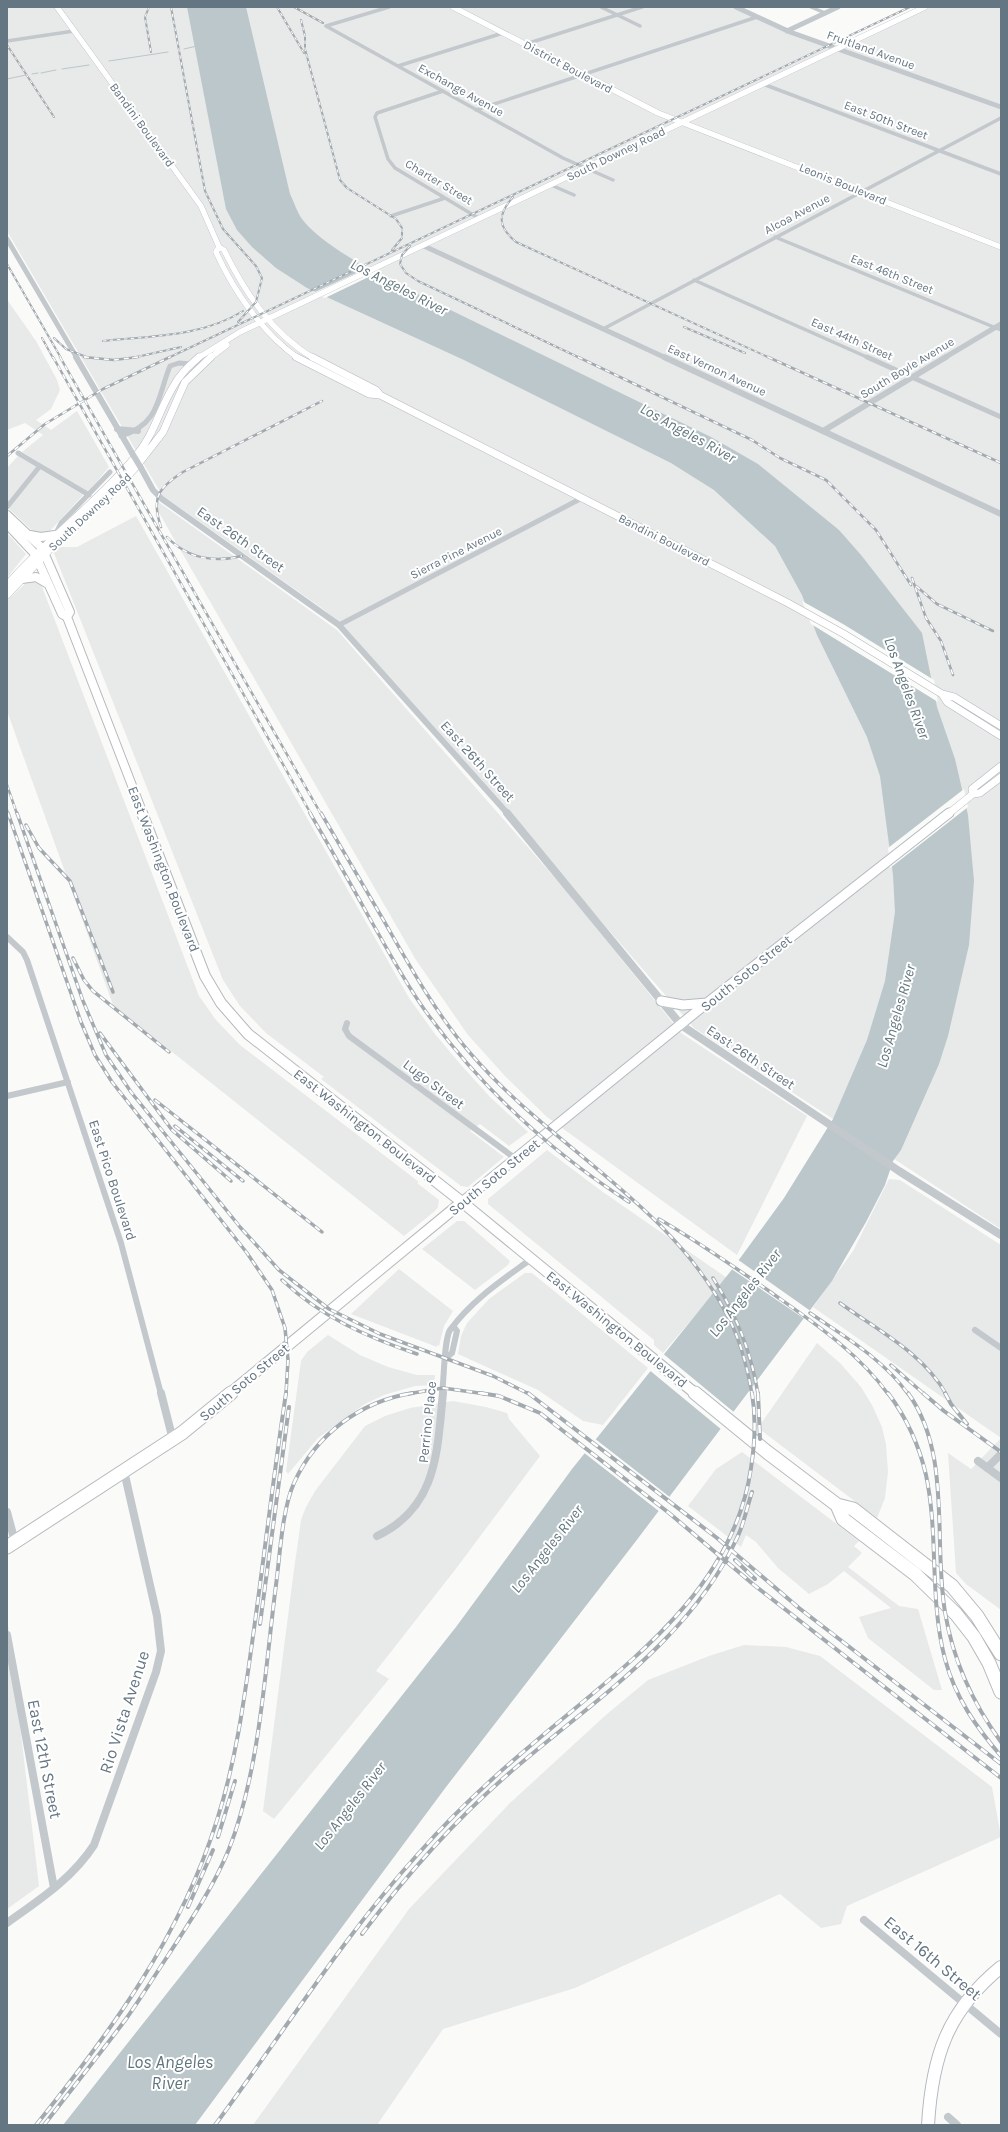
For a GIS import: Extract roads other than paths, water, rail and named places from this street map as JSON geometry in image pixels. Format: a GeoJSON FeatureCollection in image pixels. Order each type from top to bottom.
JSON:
{"type":"FeatureCollection","features":[{"type":"Feature","properties":{"kind":"main road","name":"Bandini Boulevard"},"geometry":{"type":"LineString","coordinates":[[57,7],[201,206],[219,247],[224,250],[236,276],[284,338],[296,347],[376,390],[380,395]]}},
{"type":"Feature","properties":{"kind":"main road","name":"District Boulevard"},"geometry":{"type":"LineString","coordinates":[[453,7],[646,107],[685,122]]}},
{"type":"Feature","properties":{"kind":"main road","name":"South Downey Road"},"geometry":{"type":"LineString","coordinates":[[270,321],[283,312],[307,302],[925,7]]}},
{"type":"Feature","properties":{"kind":"main road"},"geometry":{"type":"LineString","coordinates":[[646,107],[654,116],[670,124],[670,129]]}},
{"type":"Feature","properties":{"kind":"main road","name":"Leonis Boulevard"},"geometry":{"type":"LineString","coordinates":[[685,122],[1001,247]]}},
{"type":"Feature","properties":{"kind":"main road","name":"Bandini Boulevard"},"geometry":{"type":"LineString","coordinates":[[219,247],[216,252],[227,277],[275,341],[298,358],[369,394],[380,395],[801,610],[942,694],[954,698],[1001,726]]}},
{"type":"Feature","properties":{"kind":"main road","name":"South Downey Road"},"geometry":{"type":"LineString","coordinates":[[44,551],[55,535],[107,488],[142,448],[158,421],[177,381],[191,364],[215,346],[298,309],[307,302]]}},
{"type":"Feature","properties":{"kind":"main road"},"geometry":{"type":"LineString","coordinates":[[264,313],[283,312]]}},
{"type":"Feature","properties":{"kind":"main road","name":"South Downey Road"},"geometry":{"type":"LineString","coordinates":[[37,558],[110,495],[136,468],[163,432],[180,392],[195,370],[224,347],[262,325]]}},
{"type":"Feature","properties":{"kind":"main road","name":"East Washington Boulevard"},"geometry":{"type":"LineString","coordinates":[[7,515],[30,535],[44,551],[70,612],[67,617]]}},
{"type":"Feature","properties":{"kind":"main road","name":"East Washington Boulevard"},"geometry":{"type":"LineString","coordinates":[[7,524],[11,532],[37,558],[62,614],[67,617],[205,976],[217,998],[248,1034],[462,1202],[741,1431],[837,1505],[853,1509],[944,1579],[977,1616],[1001,1654]]}},
{"type":"Feature","properties":{"kind":"main road"},"geometry":{"type":"LineString","coordinates":[[30,535],[41,537],[55,535]]}},
{"type":"Feature","properties":{"kind":"main road"},"geometry":{"type":"LineString","coordinates":[[7,595],[22,579],[37,558]]}},
{"type":"Feature","properties":{"kind":"main road"},"geometry":{"type":"LineString","coordinates":[[7,585],[37,558]]}},
{"type":"Feature","properties":{"kind":"main road"},"geometry":{"type":"LineString","coordinates":[[22,579],[36,576],[42,577],[48,584]]}},
{"type":"Feature","properties":{"kind":"main road","name":"Bandini Boulevard"},"geometry":{"type":"LineString","coordinates":[[942,694],[947,702],[1001,736]]}},
{"type":"Feature","properties":{"kind":"main road","name":"South Soto Street"},"geometry":{"type":"LineString","coordinates":[[973,794],[972,789],[1001,766]]}},
{"type":"Feature","properties":{"kind":"main road","name":"South Soto Street"},"geometry":{"type":"LineString","coordinates":[[11,1544],[173,1440],[707,1003],[965,800],[973,794],[980,793],[1001,777]]}},
{"type":"Feature","properties":{"kind":"main road"},"geometry":{"type":"LineString","coordinates":[[661,1001],[683,1005],[707,1003]]}},
{"type":"Feature","properties":{"kind":"main road","name":"East Washington Boulevard"},"geometry":{"type":"LineString","coordinates":[[837,1505],[843,1519],[939,1594],[971,1632],[996,1666],[1001,1692]]}},
{"type":"Feature","properties":{"kind":"main road"},"geometry":{"type":"LineString","coordinates":[[928,2125],[931,2084],[939,2050],[963,2003],[1001,1967]]}},
{"type":"Feature","properties":{"kind":"street","name":"Exchange Avenue"},"geometry":{"type":"LineString","coordinates":[[389,7],[326,26],[563,158],[613,180]]}},
{"type":"Feature","properties":{"kind":"street"},"geometry":{"type":"LineString","coordinates":[[601,7],[640,26]]}},
{"type":"Feature","properties":{"kind":"street"},"geometry":{"type":"LineString","coordinates":[[526,44],[642,7]]}},
{"type":"Feature","properties":{"kind":"street","name":"Fruitland Avenue"},"geometry":{"type":"LineString","coordinates":[[736,7],[787,31],[1001,108]]}},
{"type":"Feature","properties":{"kind":"street"},"geometry":{"type":"LineString","coordinates":[[811,7],[825,13]]}},
{"type":"Feature","properties":{"kind":"street"},"geometry":{"type":"LineString","coordinates":[[787,31],[838,7]]}},
{"type":"Feature","properties":{"kind":"street"},"geometry":{"type":"LineString","coordinates":[[476,110],[757,17]]}},
{"type":"Feature","properties":{"kind":"street"},"geometry":{"type":"LineString","coordinates":[[7,42],[74,30]]}},
{"type":"Feature","properties":{"kind":"street"},"geometry":{"type":"LineString","coordinates":[[398,66],[503,33]]}},
{"type":"Feature","properties":{"kind":"street","name":"East 50th Street"},"geometry":{"type":"LineString","coordinates":[[763,84],[1001,174]]}},
{"type":"Feature","properties":{"kind":"street","name":"Charter Street"},"geometry":{"type":"LineString","coordinates":[[443,92],[377,113],[375,117],[388,159],[395,168],[480,219]]}},
{"type":"Feature","properties":{"kind":"street","name":"Alcoa Avenue"},"geometry":{"type":"LineString","coordinates":[[603,329],[1001,118]]}},
{"type":"Feature","properties":{"kind":"street"},"geometry":{"type":"LineString","coordinates":[[551,185],[574,195]]}},
{"type":"Feature","properties":{"kind":"street"},"geometry":{"type":"LineString","coordinates":[[391,216],[445,198]]}},
{"type":"Feature","properties":{"kind":"street","name":"East 46th Street"},"geometry":{"type":"LineString","coordinates":[[775,237],[998,328]]}},
{"type":"Feature","properties":{"kind":"street","name":"East 26th Street"},"geometry":{"type":"LineString","coordinates":[[7,239],[153,490],[162,499],[339,625],[514,821],[680,1025],[821,1120],[1001,1235]]}},
{"type":"Feature","properties":{"kind":"street","name":"East Vernon Avenue"},"geometry":{"type":"LineString","coordinates":[[424,246],[1001,514]]}},
{"type":"Feature","properties":{"kind":"street","name":"East 44th Street"},"geometry":{"type":"LineString","coordinates":[[694,280],[1001,417]]}},
{"type":"Feature","properties":{"kind":"street","name":"South Boyle Avenue"},"geometry":{"type":"LineString","coordinates":[[823,431],[998,328],[1001,324]]}},
{"type":"Feature","properties":{"kind":"street"},"geometry":{"type":"LineString","coordinates":[[121,436],[138,431],[144,427],[152,416],[170,366],[178,363],[191,364]]}},
{"type":"Feature","properties":{"kind":"street"},"geometry":{"type":"LineString","coordinates":[[117,429],[138,431]]}},
{"type":"Feature","properties":{"kind":"street"},"geometry":{"type":"LineString","coordinates":[[18,453],[89,495]]}},
{"type":"Feature","properties":{"kind":"street"},"geometry":{"type":"LineString","coordinates":[[7,507],[22,486],[40,466]]}},
{"type":"Feature","properties":{"kind":"street"},"geometry":{"type":"LineString","coordinates":[[55,535],[61,523],[110,472]]}},
{"type":"Feature","properties":{"kind":"street","name":"Sierra Pine Avenue"},"geometry":{"type":"LineString","coordinates":[[339,625],[582,498]]}},
{"type":"Feature","properties":{"kind":"street","name":"East Pico Boulevard"},"geometry":{"type":"LineString","coordinates":[[7,938],[23,952],[27,960],[68,1082],[121,1243],[173,1440]]}},
{"type":"Feature","properties":{"kind":"street","name":"Lugo Street"},"geometry":{"type":"LineString","coordinates":[[347,1023],[346,1029],[350,1036],[516,1159]]}},
{"type":"Feature","properties":{"kind":"street"},"geometry":{"type":"LineString","coordinates":[[7,1096],[68,1082]]}},
{"type":"Feature","properties":{"kind":"street","name":"Perrino Place"},"geometry":{"type":"LineString","coordinates":[[376,1536],[396,1526],[425,1491],[432,1476],[436,1460],[446,1358],[452,1353],[457,1331],[454,1327],[471,1304],[532,1259]]}},
{"type":"Feature","properties":{"kind":"street"},"geometry":{"type":"LineString","coordinates":[[975,1330],[1001,1348]]}},
{"type":"Feature","properties":{"kind":"street"},"geometry":{"type":"LineString","coordinates":[[988,1468],[1001,1454]]}},
{"type":"Feature","properties":{"kind":"street"},"geometry":{"type":"LineString","coordinates":[[978,1461],[1001,1478]]}},
{"type":"Feature","properties":{"kind":"street","name":"Rio Vista Avenue"},"geometry":{"type":"LineString","coordinates":[[7,1922],[76,1871],[87,1857],[94,1845],[156,1672],[160,1651],[157,1616],[124,1471]]}},
{"type":"Feature","properties":{"kind":"street"},"geometry":{"type":"LineString","coordinates":[[7,1512],[11,1544]]}},
{"type":"Feature","properties":{"kind":"street","name":"East 12th Street"},"geometry":{"type":"LineString","coordinates":[[7,1636],[54,1888]]}},
{"type":"Feature","properties":{"kind":"street","name":"East 16th Street"},"geometry":{"type":"LineString","coordinates":[[864,1920],[1001,2034]]}},
{"type":"Feature","properties":{"kind":"street"},"geometry":{"type":"LineString","coordinates":[[948,2117],[956,2125]]}},
{"type":"Feature","properties":{"kind":"water","name":"Los Angeles River"},"geometry":{"type":"Polygon","coordinates":[[[187,7],[246,7],[290,194],[302,219],[320,237],[344,254],[393,282],[711,437],[758,464],[839,530],[861,555],[922,633],[937,707],[955,759],[968,815],[974,881],[969,945],[948,1036],[939,1064],[901,1150],[893,1161],[885,1185],[866,1222],[832,1281],[636,1541],[446,1787],[195,2125],[63,2125],[456,1627],[572,1469],[730,1272],[784,1198],[833,1119],[867,1040],[885,981],[895,912],[893,875],[880,776],[867,737],[817,635],[802,595],[775,546],[714,490],[671,463],[464,360],[307,288],[276,268],[252,247],[237,230],[226,209],[187,7]]]}},
{"type":"Feature","properties":{"kind":"waterway"},"geometry":{"type":"LineString","coordinates":[[184,49],[197,46]]}},
{"type":"Feature","properties":{"kind":"waterway"},"geometry":{"type":"LineString","coordinates":[[109,61],[168,52]]}},
{"type":"Feature","properties":{"kind":"waterway"},"geometry":{"type":"LineString","coordinates":[[62,69],[89,65]]}},
{"type":"Feature","properties":{"kind":"waterway"},"geometry":{"type":"LineString","coordinates":[[41,73],[56,70]]}},
{"type":"Feature","properties":{"kind":"waterway"},"geometry":{"type":"LineString","coordinates":[[32,74],[38,73]]}},
{"type":"Feature","properties":{"kind":"waterway"},"geometry":{"type":"LineString","coordinates":[[7,79],[26,75]]}},
{"type":"Feature","properties":{"kind":"railway"},"geometry":{"type":"LineString","coordinates":[[149,7],[145,17],[151,52]]}},
{"type":"Feature","properties":{"kind":"railway"},"geometry":{"type":"LineString","coordinates":[[171,7],[205,191],[223,229],[256,266],[262,278],[256,302],[238,322]]}},
{"type":"Feature","properties":{"kind":"railway"},"geometry":{"type":"LineString","coordinates":[[277,7],[304,53]]}},
{"type":"Feature","properties":{"kind":"railway"},"geometry":{"type":"LineString","coordinates":[[294,7],[323,23]]}},
{"type":"Feature","properties":{"kind":"railway"},"geometry":{"type":"LineString","coordinates":[[168,358],[910,7]]}},
{"type":"Feature","properties":{"kind":"railway"},"geometry":{"type":"LineString","coordinates":[[301,20],[305,36],[305,49],[340,180],[347,188],[396,219],[402,228],[402,238],[392,250]]}},
{"type":"Feature","properties":{"kind":"railway"},"geometry":{"type":"LineString","coordinates":[[7,45],[54,117]]}},
{"type":"Feature","properties":{"kind":"railway"},"geometry":{"type":"LineString","coordinates":[[513,197],[504,210],[502,221],[506,231],[516,242],[770,358]]}},
{"type":"Feature","properties":{"kind":"railway"},"geometry":{"type":"LineString","coordinates":[[410,246],[402,255],[400,264],[406,273],[418,281],[580,358]]}},
{"type":"Feature","properties":{"kind":"railway"},"geometry":{"type":"LineString","coordinates":[[7,264],[61,358]]}},
{"type":"Feature","properties":{"kind":"railway"},"geometry":{"type":"LineString","coordinates":[[103,341],[193,331],[227,320],[243,311]]}},
{"type":"Feature","properties":{"kind":"railway"},"geometry":{"type":"LineString","coordinates":[[684,327],[745,353]]}},
{"type":"Feature","properties":{"kind":"railway"},"geometry":{"type":"LineString","coordinates":[[42,338],[53,358]]}},
{"type":"Feature","properties":{"kind":"railway"},"geometry":{"type":"LineString","coordinates":[[54,338],[66,349],[87,357]]}},
{"type":"Feature","properties":{"kind":"railway"},"geometry":{"type":"LineString","coordinates":[[135,357],[181,347]]}},
{"type":"Feature","properties":{"kind":"railway"},"geometry":{"type":"LineString","coordinates":[[53,357],[79,403]]}},
{"type":"Feature","properties":{"kind":"railway"},"geometry":{"type":"LineString","coordinates":[[60,357],[85,400]]}},
{"type":"Feature","properties":{"kind":"railway"},"geometry":{"type":"LineString","coordinates":[[87,357],[114,360],[135,357]]}},
{"type":"Feature","properties":{"kind":"railway"},"geometry":{"type":"LineString","coordinates":[[85,400],[103,389],[170,357]]}},
{"type":"Feature","properties":{"kind":"railway"},"geometry":{"type":"LineString","coordinates":[[578,357],[752,440],[780,458],[826,480],[876,530],[911,585]]}},
{"type":"Feature","properties":{"kind":"railway"},"geometry":{"type":"LineString","coordinates":[[768,357],[1001,463]]}},
{"type":"Feature","properties":{"kind":"railway"},"geometry":{"type":"LineString","coordinates":[[79,403],[85,400]]}},
{"type":"Feature","properties":{"kind":"railway"},"geometry":{"type":"LineString","coordinates":[[85,400],[321,814]]}},
{"type":"Feature","properties":{"kind":"railway"},"geometry":{"type":"LineString","coordinates":[[161,527],[158,517],[157,501],[162,489],[174,478],[322,401]]}},
{"type":"Feature","properties":{"kind":"railway"},"geometry":{"type":"LineString","coordinates":[[7,456],[45,424],[79,403]]}},
{"type":"Feature","properties":{"kind":"railway"},"geometry":{"type":"LineString","coordinates":[[79,403],[311,814]]}},
{"type":"Feature","properties":{"kind":"railway"},"geometry":{"type":"LineString","coordinates":[[167,537],[192,555],[211,559],[242,556]]}},
{"type":"Feature","properties":{"kind":"railway"},"geometry":{"type":"LineString","coordinates":[[912,578],[926,618],[941,641],[953,675]]}},
{"type":"Feature","properties":{"kind":"railway"},"geometry":{"type":"LineString","coordinates":[[916,586],[937,604],[993,631]]}},
{"type":"Feature","properties":{"kind":"railway"},"geometry":{"type":"LineString","coordinates":[[7,785],[17,814]]}},
{"type":"Feature","properties":{"kind":"railway"},"geometry":{"type":"LineString","coordinates":[[7,810],[8,814]]}},
{"type":"Feature","properties":{"kind":"railway"},"geometry":{"type":"LineString","coordinates":[[8,813],[81,1022],[95,1055],[112,1082],[247,1253],[272,1290],[285,1328],[288,1360],[286,1394]]}},
{"type":"Feature","properties":{"kind":"railway"},"geometry":{"type":"LineString","coordinates":[[17,813],[83,1001],[106,1055],[131,1092],[240,1227],[279,1270],[329,1309],[380,1334],[493,1376],[529,1394]]}},
{"type":"Feature","properties":{"kind":"railway"},"geometry":{"type":"LineString","coordinates":[[310,813],[404,978],[424,1009],[468,1065],[492,1091],[543,1139],[599,1182],[629,1202]]}},
{"type":"Feature","properties":{"kind":"railway"},"geometry":{"type":"LineString","coordinates":[[321,813],[414,973],[435,1007],[458,1039],[502,1087],[536,1118],[641,1207],[673,1239],[702,1274],[726,1313],[735,1332],[745,1363],[752,1394]]}},
{"type":"Feature","properties":{"kind":"railway"},"geometry":{"type":"LineString","coordinates":[[26,825],[39,848],[70,881],[113,992]]}},
{"type":"Feature","properties":{"kind":"railway"},"geometry":{"type":"LineString","coordinates":[[73,958],[84,980],[93,991],[169,1052]]}},
{"type":"Feature","properties":{"kind":"railway"},"geometry":{"type":"LineString","coordinates":[[100,1033],[172,1130],[231,1181]]}},
{"type":"Feature","properties":{"kind":"railway"},"geometry":{"type":"LineString","coordinates":[[155,1100],[322,1232]]}},
{"type":"Feature","properties":{"kind":"railway"},"geometry":{"type":"LineString","coordinates":[[175,1126],[243,1181]]}},
{"type":"Feature","properties":{"kind":"railway"},"geometry":{"type":"LineString","coordinates":[[659,1219],[728,1263],[817,1325],[848,1350],[876,1378],[888,1394]]}},
{"type":"Feature","properties":{"kind":"railway"},"geometry":{"type":"LineString","coordinates":[[713,1278],[729,1305],[742,1333],[758,1394]]}},
{"type":"Feature","properties":{"kind":"railway"},"geometry":{"type":"LineString","coordinates":[[282,1280],[313,1305],[345,1324],[363,1333],[417,1354]]}},
{"type":"Feature","properties":{"kind":"railway"},"geometry":{"type":"LineString","coordinates":[[840,1303],[912,1354],[925,1366],[946,1394]]}},
{"type":"Feature","properties":{"kind":"railway"},"geometry":{"type":"LineString","coordinates":[[810,1313],[863,1349],[887,1370],[908,1394]]}},
{"type":"Feature","properties":{"kind":"railway"},"geometry":{"type":"LineString","coordinates":[[891,1365],[924,1394]]}},
{"type":"Feature","properties":{"kind":"railway"},"geometry":{"type":"LineString","coordinates":[[413,1393],[443,1388],[486,1394]]}},
{"type":"Feature","properties":{"kind":"railway"},"geometry":{"type":"LineString","coordinates":[[36,2125],[117,2018],[164,1943],[184,1904],[202,1863],[217,1820],[230,1773],[244,1701],[286,1393]]}},
{"type":"Feature","properties":{"kind":"railway"},"geometry":{"type":"LineString","coordinates":[[44,2125],[137,2003],[202,1903],[229,1849],[248,1786],[255,1753],[282,1533],[287,1506],[294,1483],[303,1465],[328,1435],[358,1412],[394,1397],[413,1393]]}},
{"type":"Feature","properties":{"kind":"railway"},"geometry":{"type":"LineString","coordinates":[[407,1394],[413,1393]]}},
{"type":"Feature","properties":{"kind":"railway"},"geometry":{"type":"LineString","coordinates":[[480,1393],[499,1396],[540,1413],[669,1513],[720,1556]]}},
{"type":"Feature","properties":{"kind":"railway"},"geometry":{"type":"LineString","coordinates":[[528,1393],[725,1545]]}},
{"type":"Feature","properties":{"kind":"railway"},"geometry":{"type":"LineString","coordinates":[[725,1545],[740,1512],[751,1468],[754,1430],[752,1393]]}},
{"type":"Feature","properties":{"kind":"railway"},"geometry":{"type":"LineString","coordinates":[[758,1393],[760,1439]]}},
{"type":"Feature","properties":{"kind":"railway"},"geometry":{"type":"LineString","coordinates":[[888,1393],[901,1412],[911,1432],[920,1453],[926,1475],[932,1521],[937,1614],[940,1636],[949,1673],[967,1711],[1001,1756]]}},
{"type":"Feature","properties":{"kind":"railway"},"geometry":{"type":"LineString","coordinates":[[908,1393],[922,1417],[931,1443],[936,1470],[942,1585],[945,1612],[953,1647],[965,1680],[981,1712],[1001,1742]]}},
{"type":"Feature","properties":{"kind":"railway"},"geometry":{"type":"LineString","coordinates":[[923,1393],[944,1411],[1001,1452]]}},
{"type":"Feature","properties":{"kind":"railway"},"geometry":{"type":"LineString","coordinates":[[945,1393],[951,1404],[967,1424]]}},
{"type":"Feature","properties":{"kind":"railway"},"geometry":{"type":"LineString","coordinates":[[260,1624],[289,1407]]}},
{"type":"Feature","properties":{"kind":"railway"},"geometry":{"type":"LineString","coordinates":[[731,1550],[744,1521],[752,1492]]}},
{"type":"Feature","properties":{"kind":"railway"},"geometry":{"type":"LineString","coordinates":[[720,1556],[725,1545]]}},
{"type":"Feature","properties":{"kind":"railway"},"geometry":{"type":"LineString","coordinates":[[725,1545],[731,1550]]}},
{"type":"Feature","properties":{"kind":"railway"},"geometry":{"type":"LineString","coordinates":[[725,1560],[731,1550]]}},
{"type":"Feature","properties":{"kind":"railway"},"geometry":{"type":"LineString","coordinates":[[731,1550],[799,1608],[1001,1764]]}},
{"type":"Feature","properties":{"kind":"railway"},"geometry":{"type":"LineString","coordinates":[[215,2125],[313,1987],[390,1886],[460,1809],[536,1741],[605,1684],[670,1622],[699,1589],[720,1556]]}},
{"type":"Feature","properties":{"kind":"railway"},"geometry":{"type":"LineString","coordinates":[[720,1556],[725,1560]]}},
{"type":"Feature","properties":{"kind":"railway"},"geometry":{"type":"LineString","coordinates":[[362,1934],[412,1871],[467,1812],[506,1776],[635,1669],[665,1640],[693,1609],[717,1575],[725,1560]]}},
{"type":"Feature","properties":{"kind":"railway"},"geometry":{"type":"LineString","coordinates":[[725,1560],[754,1585],[1001,1778]]}},
{"type":"Feature","properties":{"kind":"railway"},"geometry":{"type":"LineString","coordinates":[[735,1560],[755,1579]]}},
{"type":"Feature","properties":{"kind":"railway"},"geometry":{"type":"LineString","coordinates":[[218,1837],[235,1781]]}},
{"type":"Feature","properties":{"kind":"railway"},"geometry":{"type":"LineString","coordinates":[[188,1907],[213,1850]]}}]}
